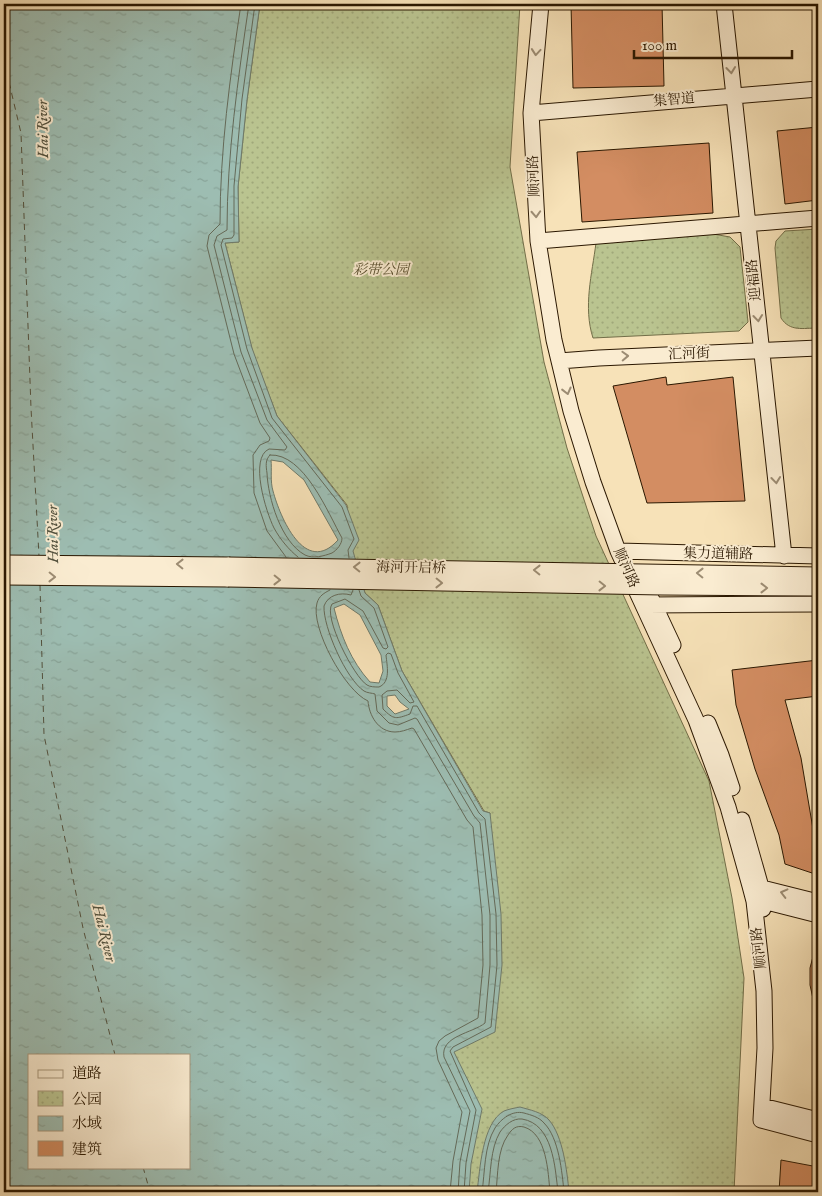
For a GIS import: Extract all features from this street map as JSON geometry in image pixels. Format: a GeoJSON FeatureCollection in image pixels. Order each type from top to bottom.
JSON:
{"type":"FeatureCollection","features":[{"type":"Feature","properties":{"kind":"street","name":"顺河路"},"geometry":{"type":"LineString","coordinates":[[540,4],[531,113],[538,241],[554,340],[571,411],[592,482],[649,605],[696,720],[757,894],[772,993],[766,1114]]}},
{"type":"Feature","properties":{"kind":"street","name":"迎福路"},"geometry":{"type":"LineString","coordinates":[[724,4],[784,556]]}},
{"type":"Feature","properties":{"kind":"street","name":"集智道"},"geometry":{"type":"LineString","coordinates":[[531,113],[818,89]]}},
{"type":"Feature","properties":{"kind":"street"},"geometry":{"type":"LineString","coordinates":[[538,241],[818,218]]}},
{"type":"Feature","properties":{"kind":"street","name":"汇河街"},"geometry":{"type":"LineString","coordinates":[[559,361],[818,348]]}},
{"type":"Feature","properties":{"kind":"street","name":"集力道辅路"},"geometry":{"type":"LineString","coordinates":[[623,552],[818,556]]}},
{"type":"Feature","properties":{"kind":"street","name":"海河开启桥"},"geometry":{"type":"LineString","coordinates":[[4,562],[818,575]]}},
{"type":"Feature","properties":{"kind":"street","name":"海河开启桥"},"geometry":{"type":"LineString","coordinates":[[4,576],[818,588]]}},
{"type":"Feature","properties":{"kind":"street"},"geometry":{"type":"LineString","coordinates":[[649,605],[818,604]]}},
{"type":"Feature","properties":{"kind":"street"},"geometry":{"type":"LineString","coordinates":[[757,894],[818,902]]}},
{"type":"Feature","properties":{"kind":"street"},"geometry":{"type":"LineString","coordinates":[[757,894],[818,915]]}},
{"type":"Feature","properties":{"kind":"street"},"geometry":{"type":"LineString","coordinates":[[766,1114],[818,1120]]}},
{"type":"Feature","properties":{"kind":"street"},"geometry":{"type":"LineString","coordinates":[[766,1114],[818,1135]]}},
{"type":"Feature","properties":{"kind":"green space","name":"彩带公园"},"geometry":{"type":"Polygon","coordinates":[[[260,4],[520,4],[510,167],[544,362],[567,448],[596,536],[709,781],[732,898],[744,978],[734,1192],[432,1192],[490,813],[484,811],[402,671],[378,605],[365,593],[352,551],[347,505],[277,416],[253,353],[225,243],[239,242],[238,187],[260,4]]]}},
{"type":"Feature","properties":{"kind":"green space"},"geometry":{"type":"Polygon","coordinates":[[[818,229],[818,328],[802,329],[788,325],[781,318],[776,241],[785,231],[818,229]]]}},
{"type":"Feature","properties":{"kind":"green space"},"geometry":{"type":"Polygon","coordinates":[[[713,234],[730,237],[740,247],[748,322],[739,331],[593,338],[588,302],[596,243],[713,234]]]}},
{"type":"Feature","properties":{"kind":"water","name":"Hai River"},"geometry":{"type":"Polygon","coordinates":[[[4,4],[260,4],[238,187],[239,242],[225,243],[252,348],[277,416],[346,505],[359,540],[353,551],[365,593],[378,605],[402,671],[483,811],[490,813],[501,914],[502,965],[495,1032],[454,1052],[482,1109],[471,1164],[469,1192],[4,1192],[4,4]],[[271,460],[273,491],[281,515],[288,528],[305,548],[315,552],[326,550],[338,540],[304,480],[283,462],[271,460]],[[344,604],[334,608],[343,638],[363,674],[370,682],[379,683],[383,671],[381,655],[360,615],[344,604]],[[395,695],[387,696],[387,706],[395,714],[409,709],[400,702],[395,695]]]}},
{"type":"Feature","properties":{"kind":"water"},"geometry":{"type":"Polygon","coordinates":[[[520,1107],[543,1115],[554,1127],[564,1154],[569,1192],[477,1192],[483,1148],[491,1126],[504,1111],[520,1107]]]}},
{"type":"Feature","properties":{"kind":"building"},"geometry":{"type":"Polygon","coordinates":[[[571,4],[662,4],[664,86],[573,88],[571,4]]]}},
{"type":"Feature","properties":{"kind":"building"},"geometry":{"type":"Polygon","coordinates":[[[818,127],[818,200],[785,204],[777,131],[818,127]]]}},
{"type":"Feature","properties":{"kind":"building"},"geometry":{"type":"Polygon","coordinates":[[[709,143],[713,213],[582,222],[577,152],[709,143]]]}},
{"type":"Feature","properties":{"kind":"building"},"geometry":{"type":"Polygon","coordinates":[[[666,377],[667,385],[733,377],[745,501],[647,503],[613,386],[666,377]]]}},
{"type":"Feature","properties":{"kind":"building"},"geometry":{"type":"Polygon","coordinates":[[[818,660],[818,696],[785,700],[801,758],[813,829],[818,828],[818,875],[785,864],[779,835],[755,769],[736,705],[732,670],[818,660]]]}},
{"type":"Feature","properties":{"kind":"building"},"geometry":{"type":"Polygon","coordinates":[[[815,949],[818,949],[818,1008],[815,1008],[810,985],[810,968],[815,949]]]}},
{"type":"Feature","properties":{"kind":"building"},"geometry":{"type":"Polygon","coordinates":[[[781,1160],[818,1167],[818,1192],[779,1192],[781,1160]]]}},
{"type":"Feature","properties":{"kind":"ferry route"},"geometry":{"type":"LineString","coordinates":[[4,61],[21,133],[31,408],[39,556]]}},
{"type":"Feature","properties":{"kind":"ferry route"},"geometry":{"type":"LineString","coordinates":[[40,585],[44,735],[83,928],[115,1054]]}},
{"type":"Feature","properties":{"kind":"ferry route"},"geometry":{"type":"LineString","coordinates":[[143,1168],[150,1192]]}}]}
